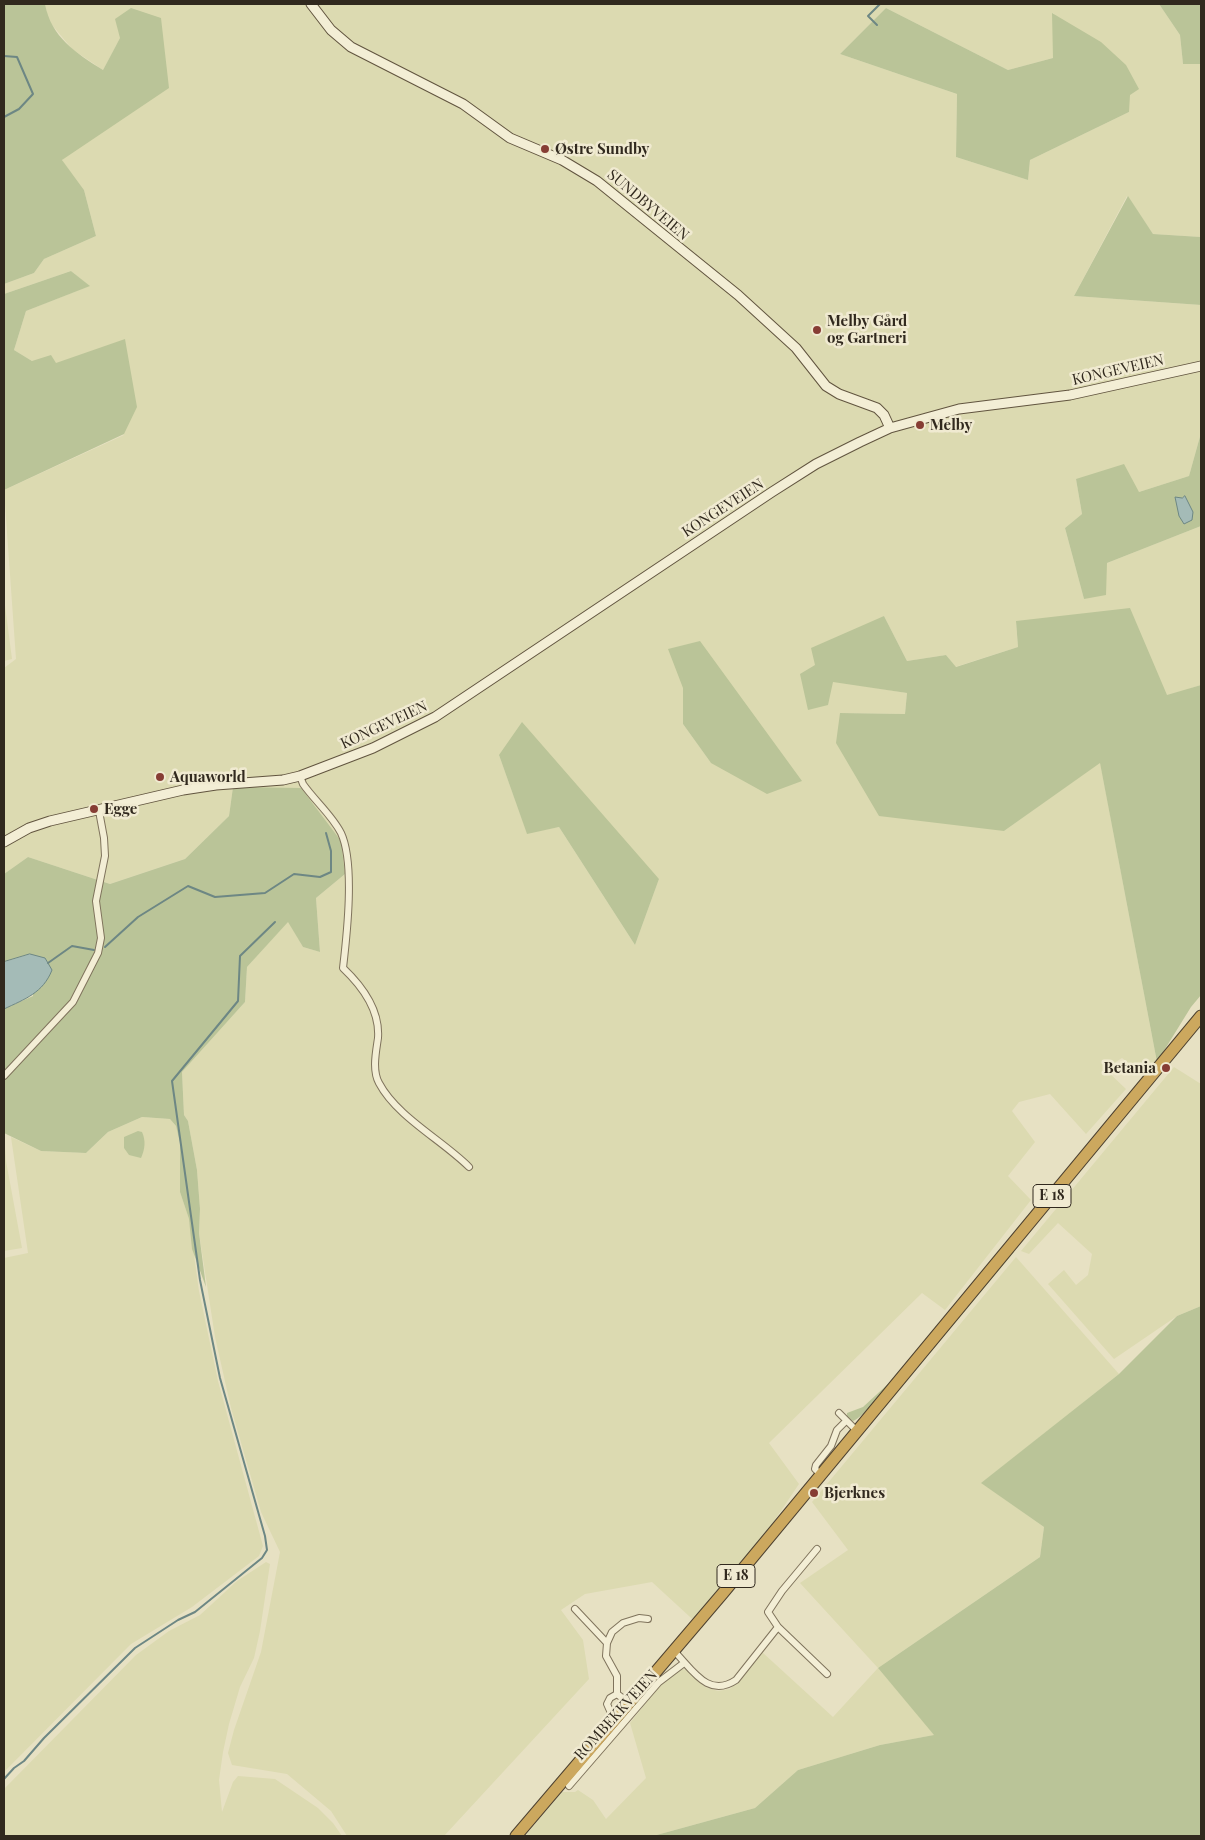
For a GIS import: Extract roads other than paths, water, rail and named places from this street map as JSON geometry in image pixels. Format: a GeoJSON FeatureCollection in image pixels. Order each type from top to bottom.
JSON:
{"type":"FeatureCollection","features":[{"type":"Feature","properties":{"kind":"highway","name":"E 18"},"geometry":{"type":"LineString","coordinates":[[516,1836],[630,1704],[1201,1016]]}},
{"type":"Feature","properties":{"kind":"main road","name":"SUNDBYVEIEN"},"geometry":{"type":"LineString","coordinates":[[311,4],[330,30],[356,50],[463,104],[510,138],[562,160],[597,181],[744,300],[796,348],[826,386],[839,394],[877,408],[884,415],[890,428]]}},
{"type":"Feature","properties":{"kind":"main road","name":"KONGEVEIEN"},"geometry":{"type":"LineString","coordinates":[[4,842],[41,824],[200,787],[283,780],[300,776],[373,748],[418,727],[799,474],[841,450],[890,428],[965,407],[1070,395],[1201,366]]}},
{"type":"Feature","properties":{"kind":"street"},"geometry":{"type":"LineString","coordinates":[[300,776],[303,784],[340,831],[344,842],[348,893],[343,968],[364,993],[373,1009],[378,1034],[375,1065],[379,1083],[403,1112],[469,1167]]}},
{"type":"Feature","properties":{"kind":"street"},"geometry":{"type":"LineString","coordinates":[[4,1076],[73,1002],[98,953],[101,938],[96,902],[105,856],[99,811]]}},
{"type":"Feature","properties":{"kind":"street"},"geometry":{"type":"LineString","coordinates":[[840,1413],[857,1431]]}},
{"type":"Feature","properties":{"kind":"street"},"geometry":{"type":"LineString","coordinates":[[821,1474],[815,1470],[816,1465],[831,1446],[837,1430],[846,1421]]}},
{"type":"Feature","properties":{"kind":"street"},"geometry":{"type":"LineString","coordinates":[[817,1550],[769,1608],[769,1616],[827,1674]]}},
{"type":"Feature","properties":{"kind":"street"},"geometry":{"type":"LineString","coordinates":[[575,1609],[607,1643]]}},
{"type":"Feature","properties":{"kind":"street"},"geometry":{"type":"LineString","coordinates":[[617,1694],[618,1676],[606,1656],[607,1643],[612,1632],[618,1626],[639,1618],[648,1619]]}},
{"type":"Feature","properties":{"kind":"street"},"geometry":{"type":"LineString","coordinates":[[674,1651],[684,1664],[706,1684],[718,1687],[728,1685],[736,1680],[778,1627]]}},
{"type":"Feature","properties":{"kind":"street","name":"ROMBEKKVEIEN"},"geometry":{"type":"LineString","coordinates":[[569,1786],[659,1682],[684,1664]]}},
{"type":"Feature","properties":{"kind":"street"},"geometry":{"type":"LineString","coordinates":[[617,1694],[630,1704]]}},
{"type":"Feature","properties":{"kind":"street"},"geometry":{"type":"LineString","coordinates":[[611,1713],[607,1704],[610,1698],[617,1694]]}},
{"type":"Feature","properties":{"kind":"water"},"geometry":{"type":"Polygon","coordinates":[[[1185,496],[1193,512],[1192,520],[1184,524],[1179,516],[1175,497],[1182,498],[1185,496]]]}},
{"type":"Feature","properties":{"kind":"water"},"geometry":{"type":"Polygon","coordinates":[[[30,954],[45,958],[52,970],[38,990],[4,1009],[4,962],[30,954]]]}},
{"type":"Feature","properties":{"kind":"waterway"},"geometry":{"type":"LineString","coordinates":[[877,25],[868,16],[880,4]]}},
{"type":"Feature","properties":{"kind":"waterway"},"geometry":{"type":"LineString","coordinates":[[4,56],[17,57],[33,94],[19,109],[4,117]]}},
{"type":"Feature","properties":{"kind":"waterway"},"geometry":{"type":"LineString","coordinates":[[105,947],[138,917],[188,886],[215,897],[265,893],[294,874],[320,877],[331,872],[331,851],[326,833]]}},
{"type":"Feature","properties":{"kind":"waterway"},"geometry":{"type":"LineString","coordinates":[[4,1779],[135,1648],[178,1620],[195,1612],[262,1558],[267,1550],[265,1536],[220,1378],[200,1280],[172,1081],[238,1001],[240,956],[275,922]]}},
{"type":"Feature","properties":{"kind":"waterway"},"geometry":{"type":"LineString","coordinates":[[48,963],[72,946],[94,950]]}},
{"type":"Feature","properties":{"kind":"place","name":"Østre Sundby"},"geometry":{"type":"Point","coordinates":[545,149]}},
{"type":"Feature","properties":{"kind":"place","name":"Melby Gård og Gartneri"},"geometry":{"type":"Point","coordinates":[817,330]}},
{"type":"Feature","properties":{"kind":"place","name":"Melby"},"geometry":{"type":"Point","coordinates":[920,425]}},
{"type":"Feature","properties":{"kind":"place","name":"Aquaworld"},"geometry":{"type":"Point","coordinates":[160,777]}},
{"type":"Feature","properties":{"kind":"place","name":"Egge"},"geometry":{"type":"Point","coordinates":[94,809]}},
{"type":"Feature","properties":{"kind":"place","name":"Betania"},"geometry":{"type":"Point","coordinates":[1166,1068]}},
{"type":"Feature","properties":{"kind":"place","name":"Bjerknes"},"geometry":{"type":"Point","coordinates":[814,1493]}}]}
